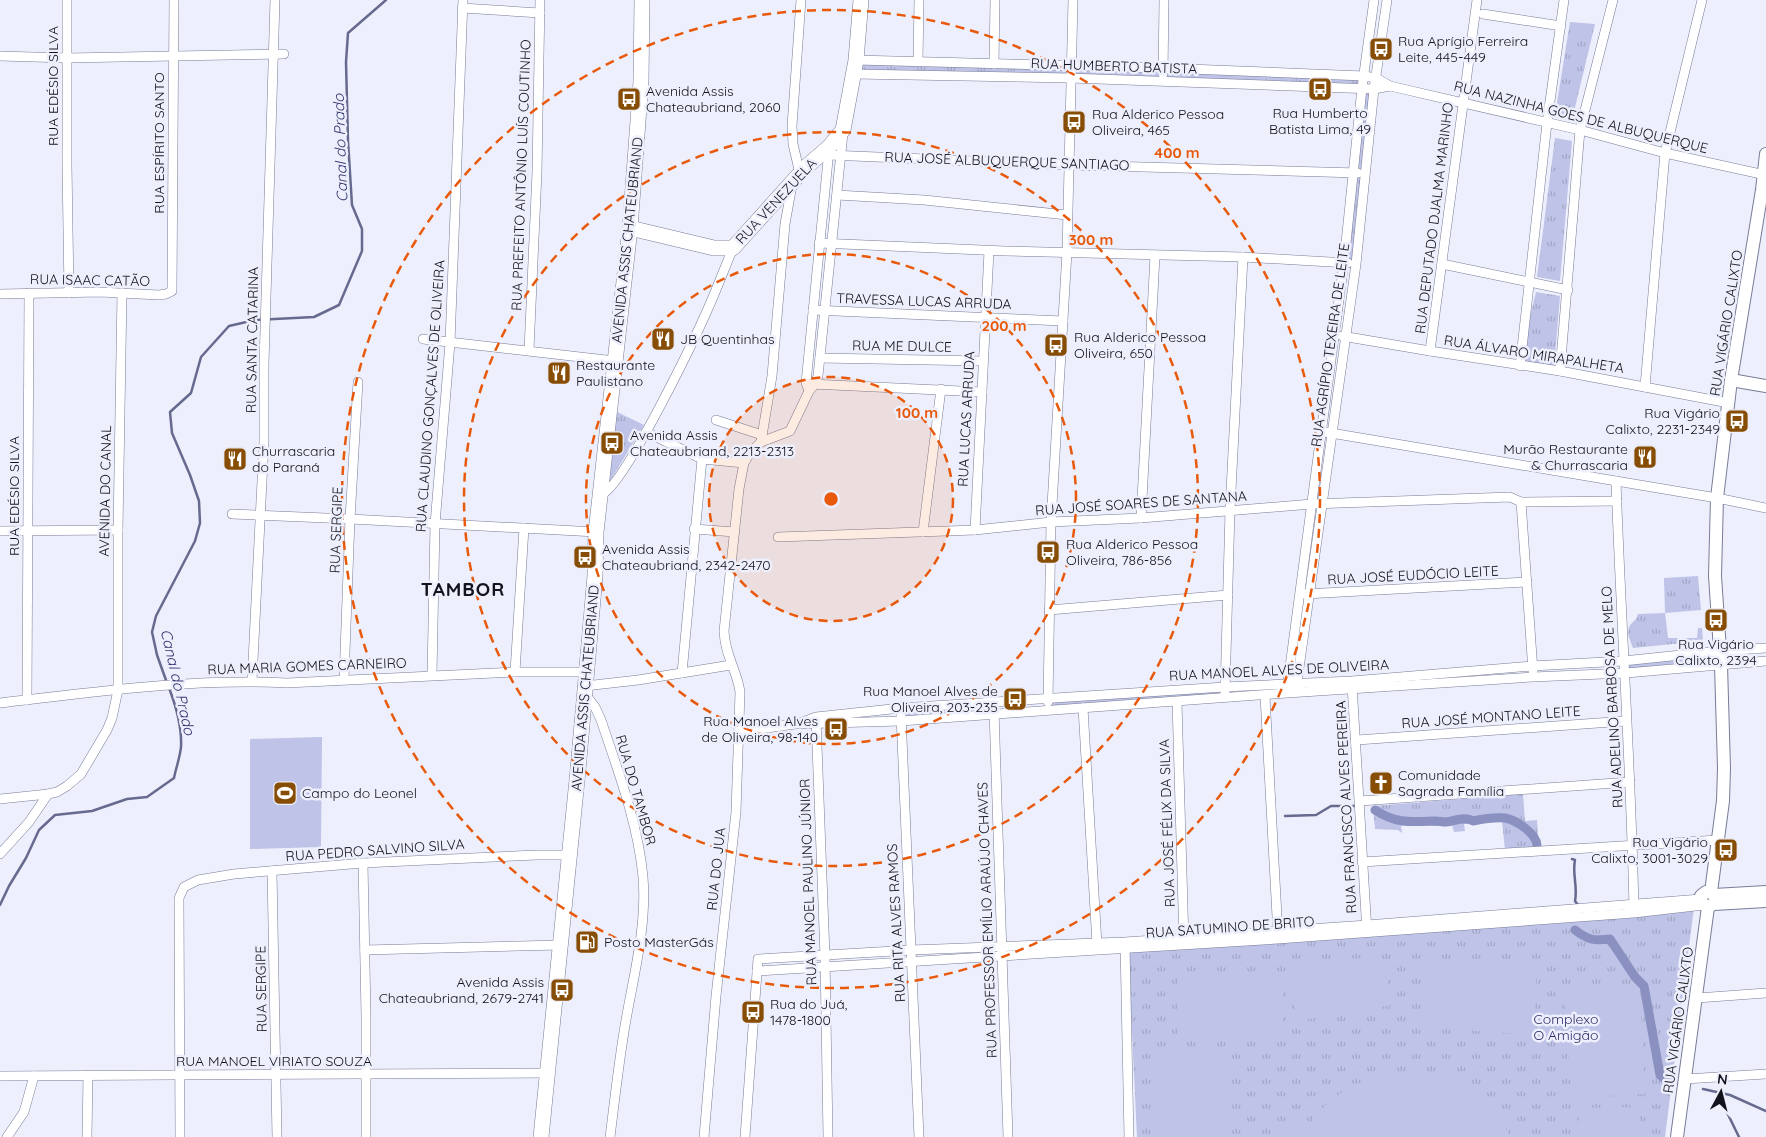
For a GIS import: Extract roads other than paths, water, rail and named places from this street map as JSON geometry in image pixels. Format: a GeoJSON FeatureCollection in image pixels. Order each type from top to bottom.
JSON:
{"type":"FeatureCollection","features":[{"type":"Feature","properties":{"kind":"main road","name":"AVENIDA ASSIS CHATEUBRIAND"},"geometry":{"type":"LineString","coordinates":[[541,1137],[586,684],[595,576],[596,532],[630,228],[641,81],[642,0]]}},
{"type":"Feature","properties":{"kind":"main road"},"geometry":{"type":"LineString","coordinates":[[833,152],[843,130],[855,67],[861,0]]}},
{"type":"Feature","properties":{"kind":"main road","name":"RUA VENEZUELA"},"geometry":{"type":"LineString","coordinates":[[733,248],[796,179],[833,152]]}},
{"type":"Feature","properties":{"kind":"main road","name":"RUA VIGÁRIO CALIXTO"},"geometry":{"type":"LineString","coordinates":[[1677,1137],[1723,801],[1721,668],[1715,576],[1717,498],[1731,380],[1764,180],[1766,154]]}},
{"type":"Feature","properties":{"kind":"main road"},"geometry":{"type":"LineString","coordinates":[[630,228],[714,248],[733,248]]}},
{"type":"Feature","properties":{"kind":"main road"},"geometry":{"type":"LineString","coordinates":[[1731,380],[1766,386]]}},
{"type":"Feature","properties":{"kind":"main road","name":"RUA SATUMINO DE BRITO"},"geometry":{"type":"LineString","coordinates":[[1709,900],[1766,892]]}},
{"type":"Feature","properties":{"kind":"main road","name":"RUA SATUMINO DE BRITO"},"geometry":{"type":"LineString","coordinates":[[1709,900],[1766,901]]}},
{"type":"Feature","properties":{"kind":"street","name":"RUA EDÉSIO SILVA"},"geometry":{"type":"LineString","coordinates":[[67,0],[67,165],[70,293]]}},
{"type":"Feature","properties":{"kind":"street","name":"RUA ESPÍRITO SANTO"},"geometry":{"type":"LineString","coordinates":[[174,0],[174,285]]}},
{"type":"Feature","properties":{"kind":"street","name":"RUA SANTA CATARINA"},"geometry":{"type":"LineString","coordinates":[[252,681],[264,442],[264,363],[279,54],[275,0]]}},
{"type":"Feature","properties":{"kind":"street","name":"RUA PREFEITO ANTÔNIO LUÍS COUTINHO"},"geometry":{"type":"LineString","coordinates":[[529,350],[537,172],[540,0]]}},
{"type":"Feature","properties":{"kind":"street"},"geometry":{"type":"LineString","coordinates":[[646,432],[702,459],[744,463],[762,439],[772,376],[785,224],[796,179],[792,126],[801,0]]}},
{"type":"Feature","properties":{"kind":"street"},"geometry":{"type":"LineString","coordinates":[[918,62],[919,0]]}},
{"type":"Feature","properties":{"kind":"street"},"geometry":{"type":"LineString","coordinates":[[994,64],[995,0]]}},
{"type":"Feature","properties":{"kind":"street"},"geometry":{"type":"LineString","coordinates":[[1048,710],[1052,522],[1067,252],[1073,0]]}},
{"type":"Feature","properties":{"kind":"street"},"geometry":{"type":"LineString","coordinates":[[1162,82],[1164,0]]}},
{"type":"Feature","properties":{"kind":"street","name":"RUA AGRÍPIO TEXEIRA DE LEITE"},"geometry":{"type":"LineString","coordinates":[[1305,594],[1312,504],[1344,262],[1362,88],[1374,0]]}},
{"type":"Feature","properties":{"kind":"street","name":"RUA AGRÍPIO TEXEIRA DE LEITE"},"geometry":{"type":"LineString","coordinates":[[1292,688],[1305,594],[1322,504],[1356,264],[1374,89],[1387,0]]}},
{"type":"Feature","properties":{"kind":"street","name":"RUA DEPUTADO DJALMA MARINHO"},"geometry":{"type":"LineString","coordinates":[[1430,351],[1477,0]]}},
{"type":"Feature","properties":{"kind":"street"},"geometry":{"type":"LineString","coordinates":[[1520,366],[1547,122],[1564,0]]}},
{"type":"Feature","properties":{"kind":"street"},"geometry":{"type":"LineString","coordinates":[[1560,371],[1580,130],[1613,0]]}},
{"type":"Feature","properties":{"kind":"street"},"geometry":{"type":"LineString","coordinates":[[1645,386],[1665,153],[1702,0]]}},
{"type":"Feature","properties":{"kind":"street"},"geometry":{"type":"LineString","coordinates":[[463,4],[540,13]]}},
{"type":"Feature","properties":{"kind":"street","name":"RUA CLAUDINO GONÇALVES DE OLIVEIRA"},"geometry":{"type":"LineString","coordinates":[[432,675],[435,524],[450,344],[463,4]]}},
{"type":"Feature","properties":{"kind":"street"},"geometry":{"type":"LineString","coordinates":[[1483,14],[1561,26]]}},
{"type":"Feature","properties":{"kind":"street"},"geometry":{"type":"LineString","coordinates":[[0,56],[67,58],[279,54]]}},
{"type":"Feature","properties":{"kind":"street","name":"RUA HUMBERTO BATISTA"},"geometry":{"type":"LineString","coordinates":[[855,67],[918,62],[1163,68],[1376,78]]}},
{"type":"Feature","properties":{"kind":"street","name":"RUA HUMBERTO BATISTA"},"geometry":{"type":"LineString","coordinates":[[855,67],[1162,82],[1374,89]]}},
{"type":"Feature","properties":{"kind":"street","name":"RUA NAZINHA GOES DE ALBUQUERQUE"},"geometry":{"type":"LineString","coordinates":[[1376,78],[1390,86],[1580,130],[1764,180]]}},
{"type":"Feature","properties":{"kind":"street","name":"RUA NAZINHA GOES DE ALBUQUERQUE"},"geometry":{"type":"LineString","coordinates":[[1374,89],[1390,86]]}},
{"type":"Feature","properties":{"kind":"street"},"geometry":{"type":"LineString","coordinates":[[716,420],[762,439],[790,431],[810,386],[820,358],[837,195],[833,152]]}},
{"type":"Feature","properties":{"kind":"street"},"geometry":{"type":"LineString","coordinates":[[810,386],[813,310],[833,152]]}},
{"type":"Feature","properties":{"kind":"street","name":"RUA JOSÉ ALBUQUERQUE SANTIAGO"},"geometry":{"type":"LineString","coordinates":[[833,152],[1069,165],[1365,173]]}},
{"type":"Feature","properties":{"kind":"street"},"geometry":{"type":"LineString","coordinates":[[837,195],[924,200],[1067,215]]}},
{"type":"Feature","properties":{"kind":"street"},"geometry":{"type":"LineString","coordinates":[[820,243],[989,251],[1243,257],[1356,264]]}},
{"type":"Feature","properties":{"kind":"street","name":"RUA VENEZUELA"},"geometry":{"type":"LineString","coordinates":[[601,495],[606,494],[612,487],[646,432],[700,327],[733,248]]}},
{"type":"Feature","properties":{"kind":"street","name":"RUA LUCAS ARRUDA"},"geometry":{"type":"LineString","coordinates":[[975,530],[989,251]]}},
{"type":"Feature","properties":{"kind":"street"},"geometry":{"type":"LineString","coordinates":[[1141,518],[1155,256]]}},
{"type":"Feature","properties":{"kind":"street"},"geometry":{"type":"LineString","coordinates":[[1225,698],[1230,510],[1243,257]]}},
{"type":"Feature","properties":{"kind":"street"},"geometry":{"type":"LineString","coordinates":[[1442,264],[1568,290]]}},
{"type":"Feature","properties":{"kind":"street","name":"RUA ISAAC CATÃO"},"geometry":{"type":"LineString","coordinates":[[0,294],[122,292],[166,294],[171,292],[174,285]]}},
{"type":"Feature","properties":{"kind":"street","name":"AVENIDA DO CANAL"},"geometry":{"type":"LineString","coordinates":[[48,794],[57,792],[67,786],[81,774],[107,730],[112,718],[118,690],[118,530],[122,292]]}},
{"type":"Feature","properties":{"kind":"street","name":"RUA EDÉSIO SILVA"},"geometry":{"type":"LineString","coordinates":[[27,700],[30,293]]}},
{"type":"Feature","properties":{"kind":"street","name":"TRAVESSA LUCAS ARRUDA"},"geometry":{"type":"LineString","coordinates":[[813,310],[1063,321]]}},
{"type":"Feature","properties":{"kind":"street","name":"RUA ÁLVARO MIRAPALHETA"},"geometry":{"type":"LineString","coordinates":[[1334,335],[1560,371],[1729,403]]}},
{"type":"Feature","properties":{"kind":"street"},"geometry":{"type":"LineString","coordinates":[[423,339],[450,344],[529,350],[615,361]]}},
{"type":"Feature","properties":{"kind":"street","name":"RUA ME DULCE"},"geometry":{"type":"LineString","coordinates":[[820,358],[983,361]]}},
{"type":"Feature","properties":{"kind":"street","name":"RUA SERGIPE"},"geometry":{"type":"LineString","coordinates":[[344,679],[350,518],[358,382]]}},
{"type":"Feature","properties":{"kind":"street"},"geometry":{"type":"LineString","coordinates":[[810,386],[941,389],[982,392]]}},
{"type":"Feature","properties":{"kind":"street"},"geometry":{"type":"LineString","coordinates":[[923,532],[941,389]]}},
{"type":"Feature","properties":{"kind":"street"},"geometry":{"type":"LineString","coordinates":[[1321,432],[1717,498],[1766,508]]}},
{"type":"Feature","properties":{"kind":"street"},"geometry":{"type":"LineString","coordinates":[[682,673],[702,459]]}},
{"type":"Feature","properties":{"kind":"street","name":"RUA DO JUA"},"geometry":{"type":"LineString","coordinates":[[704,1137],[716,996],[736,812],[740,692],[737,677],[727,654],[724,632],[739,489],[744,463]]}},
{"type":"Feature","properties":{"kind":"street","name":"RUA ADELINO BARBOSA DE MELO"},"geometry":{"type":"LineString","coordinates":[[1616,481],[1634,909]]}},
{"type":"Feature","properties":{"kind":"street","name":"RUA JOSÉ SOARES DE SANTANA"},"geometry":{"type":"LineString","coordinates":[[778,537],[975,530],[1052,522],[1141,518],[1312,504],[1505,496],[1514,497],[1521,502]]}},
{"type":"Feature","properties":{"kind":"street"},"geometry":{"type":"LineString","coordinates":[[1533,678],[1521,502],[1617,501]]}},
{"type":"Feature","properties":{"kind":"street"},"geometry":{"type":"LineString","coordinates":[[232,514],[350,518],[596,532]]}},
{"type":"Feature","properties":{"kind":"street"},"geometry":{"type":"LineString","coordinates":[[515,672],[524,528]]}},
{"type":"Feature","properties":{"kind":"street"},"geometry":{"type":"LineString","coordinates":[[694,529],[735,532]]}},
{"type":"Feature","properties":{"kind":"street"},"geometry":{"type":"LineString","coordinates":[[0,531],[118,530]]}},
{"type":"Feature","properties":{"kind":"street","name":"RUA JOSÉ EUDÓCIO LEITE"},"geometry":{"type":"LineString","coordinates":[[1305,594],[1527,582]]}},
{"type":"Feature","properties":{"kind":"street"},"geometry":{"type":"LineString","coordinates":[[1049,610],[1228,596]]}},
{"type":"Feature","properties":{"kind":"street","name":"RUA MANOEL ALVES DE OLIVEIRA"},"geometry":{"type":"LineString","coordinates":[[1352,685],[1532,666],[1623,661],[1719,645],[1766,648]]}},
{"type":"Feature","properties":{"kind":"street","name":"RUA MANOEL ALVES DE OLIVEIRA"},"geometry":{"type":"LineString","coordinates":[[738,732],[901,708],[1048,697],[1225,687],[1292,688],[1533,678],[1721,668],[1766,661]]}},
{"type":"Feature","properties":{"kind":"street"},"geometry":{"type":"LineString","coordinates":[[1582,663],[1583,675]]}},
{"type":"Feature","properties":{"kind":"street","name":"RUA MARIA GOMES CARNEIRO"},"geometry":{"type":"LineString","coordinates":[[0,703],[158,686],[252,681],[287,683],[515,672],[586,684],[638,680],[731,665]]}},
{"type":"Feature","properties":{"kind":"street","name":"RUA DO TAMBOR"},"geometry":{"type":"LineString","coordinates":[[586,684],[601,720],[633,822],[643,879],[642,926],[626,1020],[610,1137]]}},
{"type":"Feature","properties":{"kind":"street","name":"RUA FRANCISCO ALVES PEREIRA"},"geometry":{"type":"LineString","coordinates":[[1352,685],[1357,740],[1367,929]]}},
{"type":"Feature","properties":{"kind":"street","name":"RUA MANOEL ALVES DE OLIVEIRA"},"geometry":{"type":"LineString","coordinates":[[816,720],[901,721],[1265,696],[1292,688]]}},
{"type":"Feature","properties":{"kind":"street"},"geometry":{"type":"LineString","coordinates":[[1265,696],[1278,935]]}},
{"type":"Feature","properties":{"kind":"street","name":"RUA PROFESSOR EMÍLIO ARAÚJO CHAVES"},"geometry":{"type":"LineString","coordinates":[[993,701],[1008,1137]]}},
{"type":"Feature","properties":{"kind":"street","name":"RUA JOSÉ FÉLIX DA SILVA"},"geometry":{"type":"LineString","coordinates":[[1177,702],[1184,941]]}},
{"type":"Feature","properties":{"kind":"street","name":"RUA RITA ALVES RAMOS"},"geometry":{"type":"LineString","coordinates":[[901,708],[919,1137]]}},
{"type":"Feature","properties":{"kind":"street"},"geometry":{"type":"LineString","coordinates":[[1084,708],[1097,944]]}},
{"type":"Feature","properties":{"kind":"street","name":"RUA MANOEL PAULINO JÚNIOR"},"geometry":{"type":"LineString","coordinates":[[816,720],[825,956],[828,1137]]}},
{"type":"Feature","properties":{"kind":"street","name":"RUA JOSÉ MONTANO LEITE"},"geometry":{"type":"LineString","coordinates":[[1357,740],[1626,721]]}},
{"type":"Feature","properties":{"kind":"street"},"geometry":{"type":"LineString","coordinates":[[1360,800],[1630,782]]}},
{"type":"Feature","properties":{"kind":"street"},"geometry":{"type":"LineString","coordinates":[[0,799],[48,794]]}},
{"type":"Feature","properties":{"kind":"street"},"geometry":{"type":"LineString","coordinates":[[0,854],[29,822],[48,794]]}},
{"type":"Feature","properties":{"kind":"street"},"geometry":{"type":"LineString","coordinates":[[1362,862],[1718,840]]}},
{"type":"Feature","properties":{"kind":"street","name":"RUA PEDRO SALVINO SILVA"},"geometry":{"type":"LineString","coordinates":[[180,1075],[179,898],[184,887],[198,880],[234,874],[362,862],[537,854],[570,855]]}},
{"type":"Feature","properties":{"kind":"street"},"geometry":{"type":"LineString","coordinates":[[362,862],[365,950],[366,1137]]}},
{"type":"Feature","properties":{"kind":"street","name":"RUA SERGIPE"},"geometry":{"type":"LineString","coordinates":[[272,871],[277,1137]]}},
{"type":"Feature","properties":{"kind":"street","name":"RUA SATUMINO DE BRITO"},"geometry":{"type":"LineString","coordinates":[[1125,946],[1097,944],[911,950],[758,959],[757,972],[1002,957],[1184,941],[1634,909],[1709,900]]}},
{"type":"Feature","properties":{"kind":"street"},"geometry":{"type":"LineString","coordinates":[[365,950],[560,945]]}},
{"type":"Feature","properties":{"kind":"street"},"geometry":{"type":"LineString","coordinates":[[1125,946],[1129,1137]]}},
{"type":"Feature","properties":{"kind":"street"},"geometry":{"type":"LineString","coordinates":[[745,1137],[757,972]]}},
{"type":"Feature","properties":{"kind":"street"},"geometry":{"type":"LineString","coordinates":[[1697,998],[1766,993]]}},
{"type":"Feature","properties":{"kind":"street","name":"RUA MANOEL VIRIATO SOUZA"},"geometry":{"type":"LineString","coordinates":[[0,1076],[548,1074]]}},
{"type":"Feature","properties":{"kind":"street"},"geometry":{"type":"LineString","coordinates":[[1685,1079],[1766,1074]]}},
{"type":"Feature","properties":{"kind":"street"},"geometry":{"type":"LineString","coordinates":[[87,1137],[88,1075]]}},
{"type":"Feature","properties":{"kind":"street"},"geometry":{"type":"LineString","coordinates":[[180,1075],[180,1137]]}},
{"type":"Feature","properties":{"kind":"street"},"geometry":{"type":"LineString","coordinates":[[7,1137],[24,1112],[34,1076]]}},
{"type":"Feature","properties":{"kind":"waterway","name":"Canal do Prado"},"geometry":{"type":"LineString","coordinates":[[167,683],[157,655],[152,632],[156,616],[195,541],[200,523],[199,501],[172,433],[170,412],[191,393],[201,357],[229,326],[255,320],[314,317],[339,305],[362,251],[362,229],[352,205],[346,62],[348,33],[386,0]]}},
{"type":"Feature","properties":{"kind":"waterway","name":"Canal do Prado"},"geometry":{"type":"LineString","coordinates":[[0,905],[39,830],[55,815],[92,811],[127,799],[147,797],[174,778],[180,751],[181,732],[169,688]]}},
{"type":"Feature","properties":{"kind":"waterway"},"geometry":{"type":"LineString","coordinates":[[1285,816],[1316,815],[1331,806],[1355,806]]}},
{"type":"Feature","properties":{"kind":"waterway"},"geometry":{"type":"LineString","coordinates":[[1375,810],[1390,818],[1411,822],[1446,822],[1463,819],[1473,821],[1505,818],[1515,821],[1525,828],[1536,840],[1537,845]]}},
{"type":"Feature","properties":{"kind":"waterway"},"geometry":{"type":"LineString","coordinates":[[1572,859],[1575,860],[1575,901],[1578,905]]}},
{"type":"Feature","properties":{"kind":"waterway"},"geometry":{"type":"LineString","coordinates":[[1575,930],[1591,939],[1610,939],[1635,977],[1644,986],[1660,1075],[1667,1081]]}},
{"type":"Feature","properties":{"kind":"waterway"},"geometry":{"type":"LineString","coordinates":[[1703,1089],[1730,1095],[1766,1111]]}},
{"type":"Feature","properties":{"kind":"waterway"},"geometry":{"type":"LineString","coordinates":[[1719,1091],[1720,1098],[1739,1137]]}},
{"type":"Feature","properties":{"kind":"place","name":"Rua Aprígio Ferreira Leite, 445-449"},"geometry":{"type":"Point","coordinates":[1381,49]}},
{"type":"Feature","properties":{"kind":"place","name":"Rua Humberto Batista Lima, 49"},"geometry":{"type":"Point","coordinates":[1320,89]}},
{"type":"Feature","properties":{"kind":"place","name":"Avenida Assis Chateaubriand, 2060"},"geometry":{"type":"Point","coordinates":[629,99]}},
{"type":"Feature","properties":{"kind":"place","name":"Rua Alderico Pessoa Oliveira, 465"},"geometry":{"type":"Point","coordinates":[1074,122]}},
{"type":"Feature","properties":{"kind":"place","name":"JB Quentinhas"},"geometry":{"type":"Point","coordinates":[663,339]}},
{"type":"Feature","properties":{"kind":"place","name":"Rua Alderico Pessoa Oliveira, 650"},"geometry":{"type":"Point","coordinates":[1056,345]}},
{"type":"Feature","properties":{"kind":"place","name":"Restaurante Paulistano"},"geometry":{"type":"Point","coordinates":[559,373]}},
{"type":"Feature","properties":{"kind":"place","name":"Rua Vigário Calixto, 2231-2349"},"geometry":{"type":"Point","coordinates":[1737,421]}},
{"type":"Feature","properties":{"kind":"place","name":"Avenida Assis Chateaubriand, 2213-2313"},"geometry":{"type":"Point","coordinates":[612,443]}},
{"type":"Feature","properties":{"kind":"place","name":"Murão Restaurante & Churrascaria"},"geometry":{"type":"Point","coordinates":[1645,457]}},
{"type":"Feature","properties":{"kind":"place","name":"Churrascaria do Paraná"},"geometry":{"type":"Point","coordinates":[235,459]}},
{"type":"Feature","properties":{"kind":"place","name":"Rua Alderico Pessoa Oliveira, 786-856"},"geometry":{"type":"Point","coordinates":[1048,552]}},
{"type":"Feature","properties":{"kind":"place","name":"Avenida Assis Chateaubriand, 2342-2470"},"geometry":{"type":"Point","coordinates":[585,557]}},
{"type":"Feature","properties":{"kind":"place","name":"Rua Vigário Calixto, 2394"},"geometry":{"type":"Point","coordinates":[1716,620]}},
{"type":"Feature","properties":{"kind":"place","name":"Rua Manoel Alves de Oliveira, 203-235"},"geometry":{"type":"Point","coordinates":[1015,699]}},
{"type":"Feature","properties":{"kind":"place","name":"Rua Manoel Alves de Oliveira, 98-140"},"geometry":{"type":"Point","coordinates":[836,729]}},
{"type":"Feature","properties":{"kind":"place","name":"Comunidade Sagrada Família"},"geometry":{"type":"Point","coordinates":[1381,783]}},
{"type":"Feature","properties":{"kind":"place","name":"Campo do Leonel"},"geometry":{"type":"Point","coordinates":[285,793]}},
{"type":"Feature","properties":{"kind":"place","name":"Rua Vigário Calixto, 3001-3029"},"geometry":{"type":"Point","coordinates":[1726,850]}},
{"type":"Feature","properties":{"kind":"place","name":"Posto MasterGás"},"geometry":{"type":"Point","coordinates":[587,942]}},
{"type":"Feature","properties":{"kind":"place","name":"Avenida Assis Chateaubriand, 2679-2741"},"geometry":{"type":"Point","coordinates":[562,990]}},
{"type":"Feature","properties":{"kind":"place","name":"Rua do Juá, 1478-1800"},"geometry":{"type":"Point","coordinates":[753,1012]}},
{"type":"Feature","properties":{"kind":"district","name":"TAMBOR"},"geometry":{"type":"Point","coordinates":[463,589]}},
{"type":"Feature","properties":{"kind":"park label","name":"Complexo O Amigão"},"geometry":{"type":"Point","coordinates":[1566,1028]}}]}
